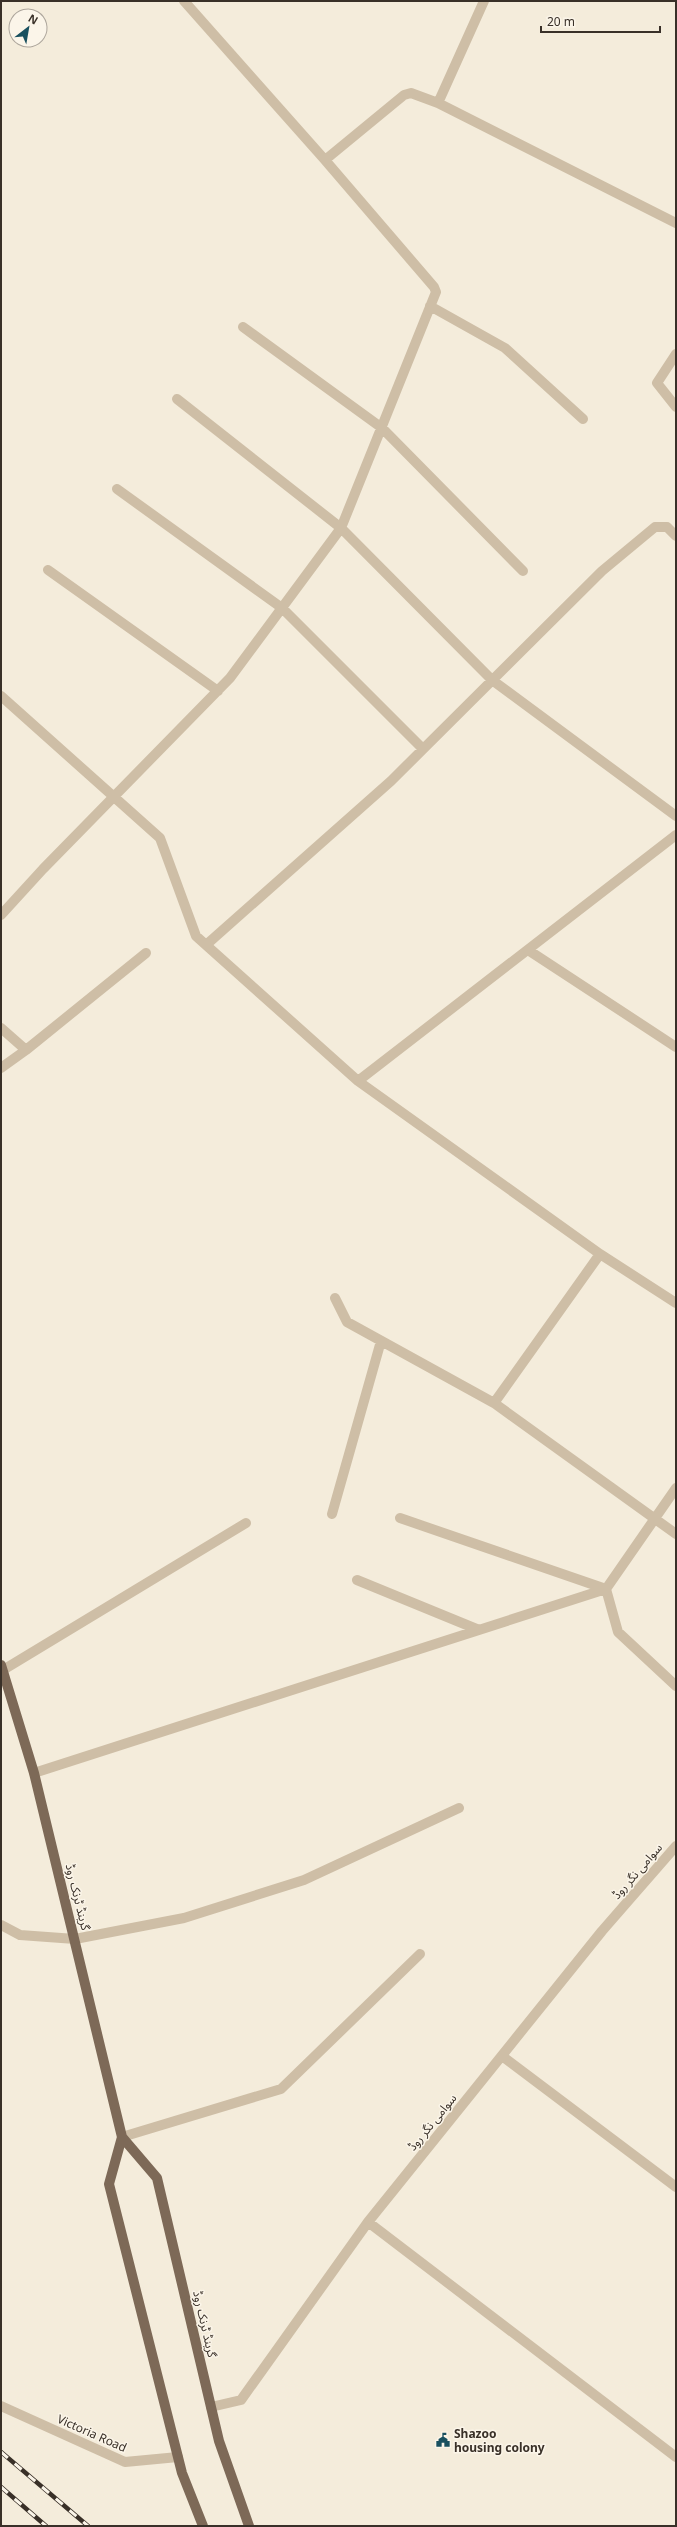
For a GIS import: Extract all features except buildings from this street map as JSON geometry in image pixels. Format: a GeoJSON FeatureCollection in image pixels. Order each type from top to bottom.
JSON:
{"type":"FeatureCollection","features":[{"type":"Feature","properties":{"kind":"main road","name":"گرینڈ ٹرنک روڈ"},"geometry":{"type":"LineString","coordinates":[[2,1668],[34,1772],[76,1939],[103,2061],[122,2137],[157,2178],[219,2441],[249,2526]]}},
{"type":"Feature","properties":{"kind":"main road","name":"گرینڈ ٹرنک روڈ"},"geometry":{"type":"LineString","coordinates":[[122,2137],[109,2184],[178,2457],[203,2526]]}},
{"type":"Feature","properties":{"kind":"street"},"geometry":{"type":"LineString","coordinates":[[1,915],[113,797],[230,678],[341,528],[387,417],[436,292],[434,287],[325,160],[184,1]]}},
{"type":"Feature","properties":{"kind":"street"},"geometry":{"type":"LineString","coordinates":[[438,103],[484,1]]}},
{"type":"Feature","properties":{"kind":"street"},"geometry":{"type":"LineString","coordinates":[[325,160],[404,95],[411,93],[438,103],[676,223]]}},
{"type":"Feature","properties":{"kind":"street"},"geometry":{"type":"LineString","coordinates":[[430,306],[504,348],[583,419]]}},
{"type":"Feature","properties":{"kind":"street"},"geometry":{"type":"LineString","coordinates":[[243,327],[382,428],[523,571]]}},
{"type":"Feature","properties":{"kind":"street"},"geometry":{"type":"LineString","coordinates":[[676,354],[657,383],[676,407]]}},
{"type":"Feature","properties":{"kind":"street"},"geometry":{"type":"LineString","coordinates":[[177,399],[341,528],[492,680],[676,816]]}},
{"type":"Feature","properties":{"kind":"street"},"geometry":{"type":"LineString","coordinates":[[117,489],[282,608],[423,748]]}},
{"type":"Feature","properties":{"kind":"street"},"geometry":{"type":"LineString","coordinates":[[206,945],[391,781],[602,571],[655,527],[667,527],[676,536]]}},
{"type":"Feature","properties":{"kind":"street"},"geometry":{"type":"LineString","coordinates":[[48,570],[218,691]]}},
{"type":"Feature","properties":{"kind":"street"},"geometry":{"type":"LineString","coordinates":[[1,696],[160,838],[196,936],[206,945],[358,1081],[600,1254],[676,1303]]}},
{"type":"Feature","properties":{"kind":"street"},"geometry":{"type":"LineString","coordinates":[[358,1081],[676,835]]}},
{"type":"Feature","properties":{"kind":"street"},"geometry":{"type":"LineString","coordinates":[[528,950],[676,1047]]}},
{"type":"Feature","properties":{"kind":"street"},"geometry":{"type":"LineString","coordinates":[[1,1068],[26,1050],[146,953]]}},
{"type":"Feature","properties":{"kind":"street"},"geometry":{"type":"LineString","coordinates":[[1,1028],[26,1050]]}},
{"type":"Feature","properties":{"kind":"street"},"geometry":{"type":"LineString","coordinates":[[494,1403],[600,1254]]}},
{"type":"Feature","properties":{"kind":"street"},"geometry":{"type":"LineString","coordinates":[[335,1298],[348,1322],[494,1403],[676,1534]]}},
{"type":"Feature","properties":{"kind":"street"},"geometry":{"type":"LineString","coordinates":[[332,1514],[381,1341]]}},
{"type":"Feature","properties":{"kind":"street"},"geometry":{"type":"LineString","coordinates":[[34,1772],[606,1589],[676,1488]]}},
{"type":"Feature","properties":{"kind":"street"},"geometry":{"type":"LineString","coordinates":[[400,1518],[606,1589]]}},
{"type":"Feature","properties":{"kind":"street"},"geometry":{"type":"LineString","coordinates":[[2,1668],[246,1522]]}},
{"type":"Feature","properties":{"kind":"street"},"geometry":{"type":"LineString","coordinates":[[357,1580],[479,1630]]}},
{"type":"Feature","properties":{"kind":"street"},"geometry":{"type":"LineString","coordinates":[[606,1589],[618,1632],[676,1686]]}},
{"type":"Feature","properties":{"kind":"street"},"geometry":{"type":"LineString","coordinates":[[1,1925],[20,1935],[76,1939],[184,1918],[304,1880],[459,1808]]}},
{"type":"Feature","properties":{"kind":"street","name":"سوامی نگر روڈ"},"geometry":{"type":"LineString","coordinates":[[211,2407],[241,2400],[368,2222],[602,1931],[676,1846]]}},
{"type":"Feature","properties":{"kind":"street"},"geometry":{"type":"LineString","coordinates":[[122,2137],[281,2089],[420,1954]]}},
{"type":"Feature","properties":{"kind":"street"},"geometry":{"type":"LineString","coordinates":[[502,2056],[676,2187]]}},
{"type":"Feature","properties":{"kind":"street"},"geometry":{"type":"LineString","coordinates":[[368,2222],[676,2457]]}},
{"type":"Feature","properties":{"kind":"street","name":"Victoria Road"},"geometry":{"type":"LineString","coordinates":[[1,2406],[125,2462],[178,2457]]}},
{"type":"Feature","properties":{"kind":"railway"},"geometry":{"type":"LineString","coordinates":[[1,2452],[88,2526]]}},
{"type":"Feature","properties":{"kind":"railway"},"geometry":{"type":"LineString","coordinates":[[1,2487],[46,2526]]}},
{"type":"Feature","properties":{"kind":"place","name":"Shazoo housing colony"},"geometry":{"type":"Point","coordinates":[443,2440]}}]}
